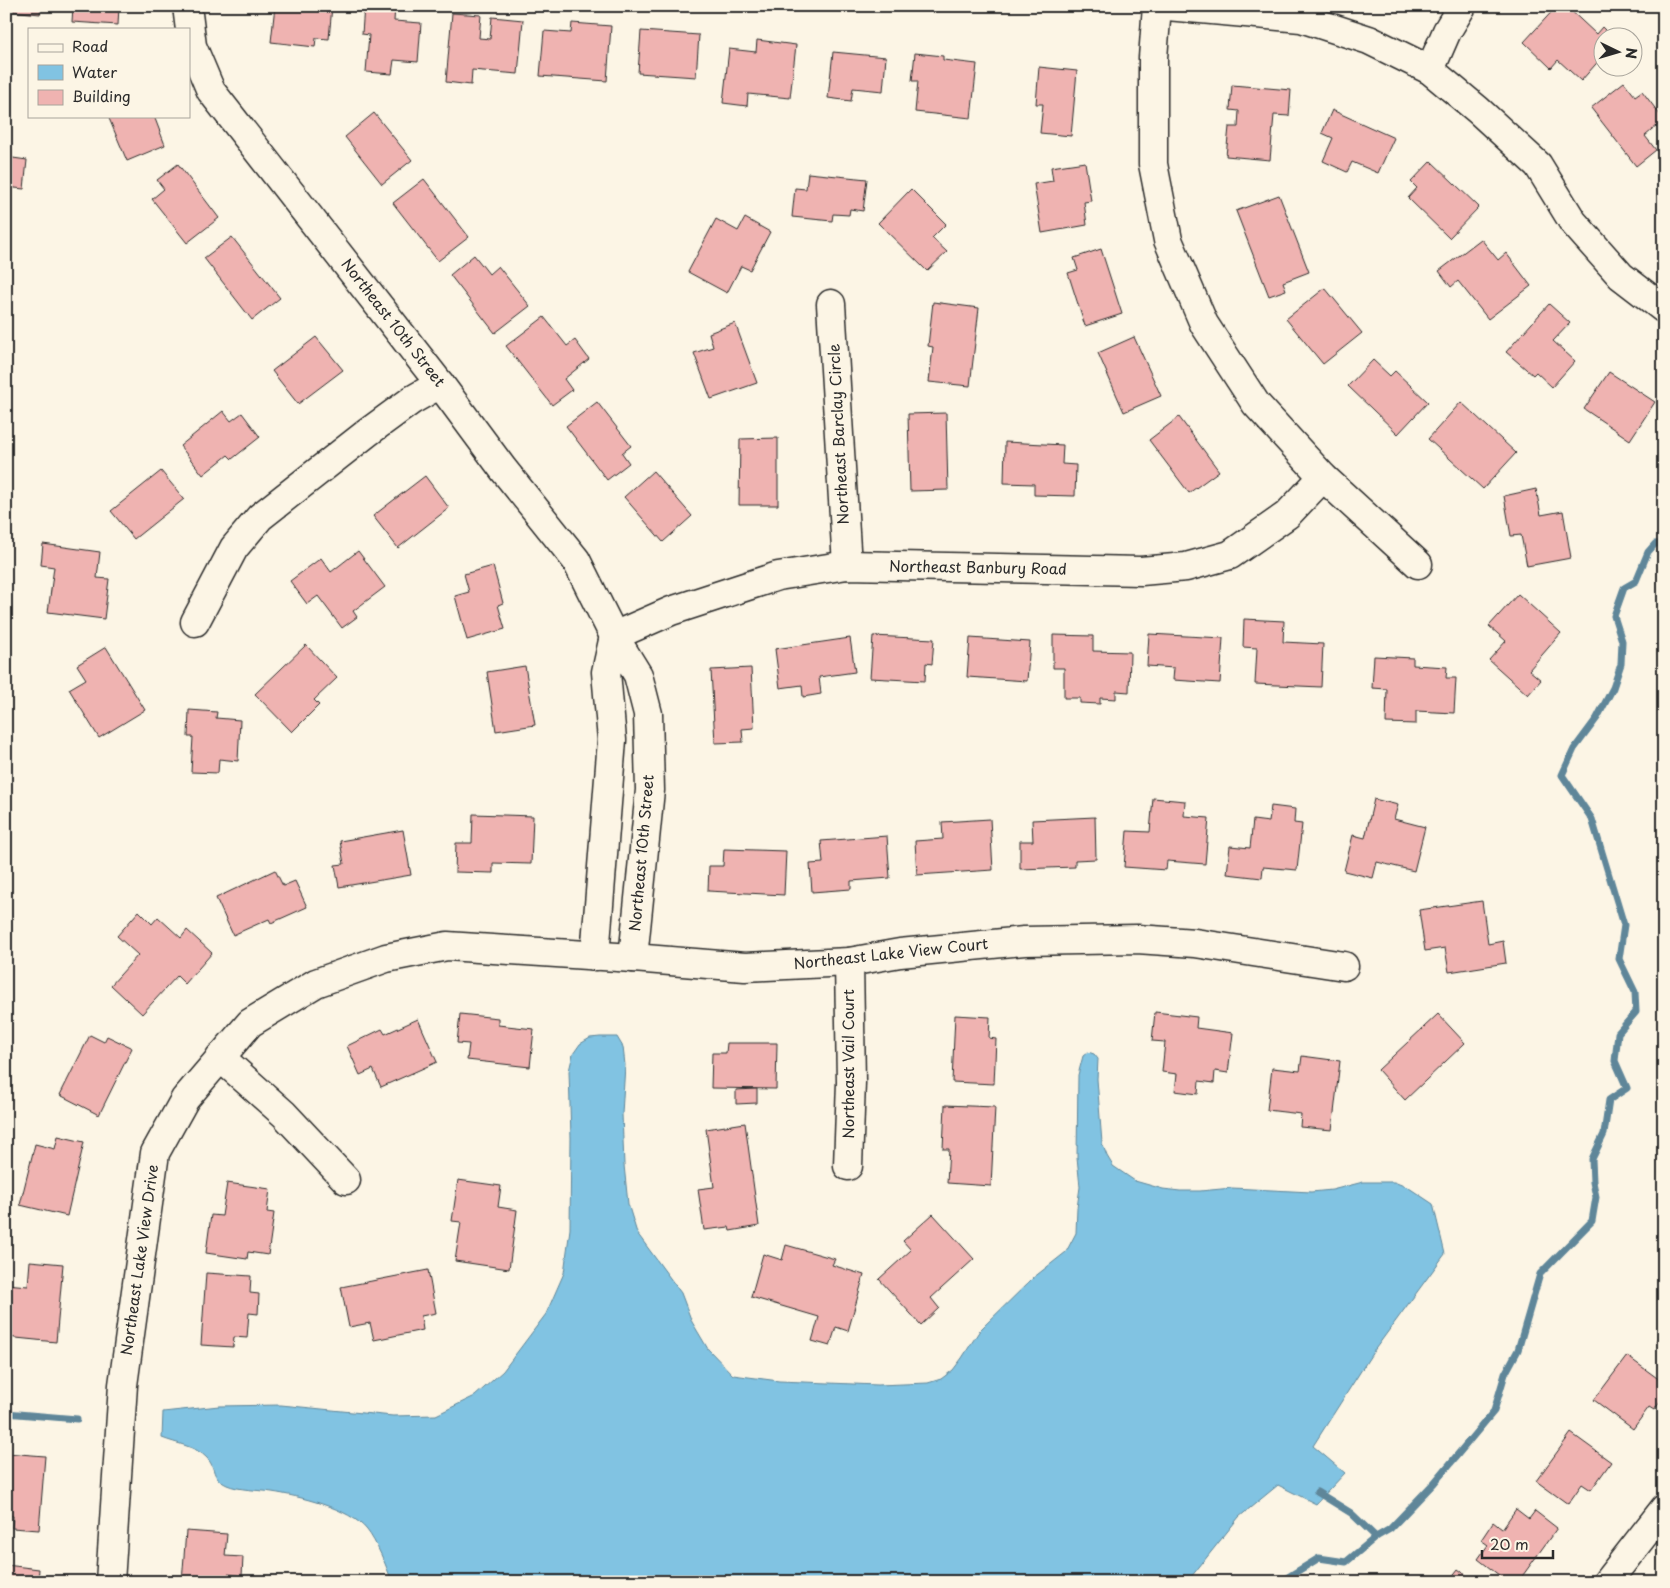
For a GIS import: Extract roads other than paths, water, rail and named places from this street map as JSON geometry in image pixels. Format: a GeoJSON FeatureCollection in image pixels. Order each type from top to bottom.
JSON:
{"type":"FeatureCollection","features":[{"type":"Feature","properties":{"kind":"street","name":"Northeast 10th Street"},"geometry":{"type":"LineString","coordinates":[[187,6],[190,28]]}},
{"type":"Feature","properties":{"kind":"street"},"geometry":{"type":"LineString","coordinates":[[1157,6],[1153,58],[1153,164],[1168,240],[1204,324],[1256,404],[1323,477],[1418,564]]}},
{"type":"Feature","properties":{"kind":"street"},"geometry":{"type":"LineString","coordinates":[[1167,6],[1301,18],[1368,40],[1430,70],[1478,110],[1538,165],[1573,222],[1621,276],[1664,309]]}},
{"type":"Feature","properties":{"kind":"street"},"geometry":{"type":"LineString","coordinates":[[1430,70],[1447,31],[1462,6]]}},
{"type":"Feature","properties":{"kind":"street","name":"Northeast 10th Street"},"geometry":{"type":"LineString","coordinates":[[190,30],[192,46],[211,91],[576,560],[614,636],[638,675],[648,714],[650,790],[633,958]]}},
{"type":"Feature","properties":{"kind":"street","name":"Northeast Barclay Circle"},"geometry":{"type":"LineString","coordinates":[[831,304],[847,565]]}},
{"type":"Feature","properties":{"kind":"street"},"geometry":{"type":"LineString","coordinates":[[195,622],[234,548],[260,517],[366,433],[412,400],[440,384]]}},
{"type":"Feature","properties":{"kind":"street","name":"Northeast Banbury Road"},"geometry":{"type":"LineString","coordinates":[[614,636],[671,611],[778,576],[847,565],[1141,571],[1186,567],[1230,555],[1287,515],[1323,477]]}},
{"type":"Feature","properties":{"kind":"street"},"geometry":{"type":"LineString","coordinates":[[595,956],[612,740],[606,672],[614,636]]}},
{"type":"Feature","properties":{"kind":"street","name":"Northeast Lake View Court"},"geometry":{"type":"LineString","coordinates":[[407,954],[446,946],[745,967],[849,962],[900,953],[1024,941],[1138,939],[1195,943],[1344,966]]}},
{"type":"Feature","properties":{"kind":"street","name":"Northeast Lake View Drive"},"geometry":{"type":"LineString","coordinates":[[110,1582],[123,1385],[155,1153],[185,1099],[250,1023],[316,983],[386,958],[407,954]]}},
{"type":"Feature","properties":{"kind":"street","name":"Northeast Vail Court"},"geometry":{"type":"LineString","coordinates":[[848,1166],[851,1082],[849,962]]}},
{"type":"Feature","properties":{"kind":"street"},"geometry":{"type":"LineString","coordinates":[[220,1057],[284,1114],[346,1180]]}},
{"type":"Feature","properties":{"kind":"street"},"geometry":{"type":"LineString","coordinates":[[1610,1581],[1664,1509]]}},
{"type":"Feature","properties":{"kind":"water"},"geometry":{"type":"Polygon","coordinates":[[[617,1037],[623,1047],[625,1065],[622,1114],[624,1165],[628,1204],[637,1233],[681,1293],[692,1322],[708,1349],[733,1375],[779,1381],[878,1385],[928,1383],[941,1379],[953,1370],[980,1330],[1033,1278],[1066,1252],[1076,1233],[1080,1187],[1077,1157],[1078,1075],[1083,1056],[1088,1052],[1094,1054],[1098,1059],[1097,1079],[1102,1143],[1113,1166],[1135,1181],[1163,1189],[1180,1191],[1232,1188],[1311,1192],[1332,1190],[1363,1182],[1394,1182],[1409,1188],[1433,1204],[1445,1254],[1373,1352],[1313,1446],[1345,1473],[1316,1504],[1278,1485],[1239,1517],[1187,1582],[392,1582],[381,1554],[367,1530],[349,1515],[323,1504],[295,1497],[227,1485],[218,1479],[210,1462],[203,1454],[192,1448],[162,1438],[163,1412],[219,1406],[281,1405],[393,1416],[436,1415],[475,1396],[503,1371],[546,1314],[564,1273],[570,1229],[571,1138],[569,1071],[573,1054],[580,1044],[590,1038],[617,1037]]]}},
{"type":"Feature","properties":{"kind":"waterway"},"geometry":{"type":"LineString","coordinates":[[1280,1582],[1319,1558],[1346,1562],[1376,1537],[1390,1529],[1434,1483],[1494,1411],[1505,1374],[1518,1350],[1540,1274],[1592,1221],[1596,1197],[1592,1159],[1604,1134],[1609,1100],[1627,1088],[1615,1061],[1618,1033],[1636,1012],[1635,992],[1619,959],[1624,925],[1592,819],[1562,775],[1574,749],[1597,718],[1613,688],[1621,664],[1622,641],[1614,616],[1624,588],[1636,581],[1648,552],[1655,544],[1664,543]]}},
{"type":"Feature","properties":{"kind":"waterway"},"geometry":{"type":"LineString","coordinates":[[6,1413],[77,1419]]}},
{"type":"Feature","properties":{"kind":"waterway"},"geometry":{"type":"LineString","coordinates":[[1317,1492],[1351,1513],[1376,1537]]}}]}
